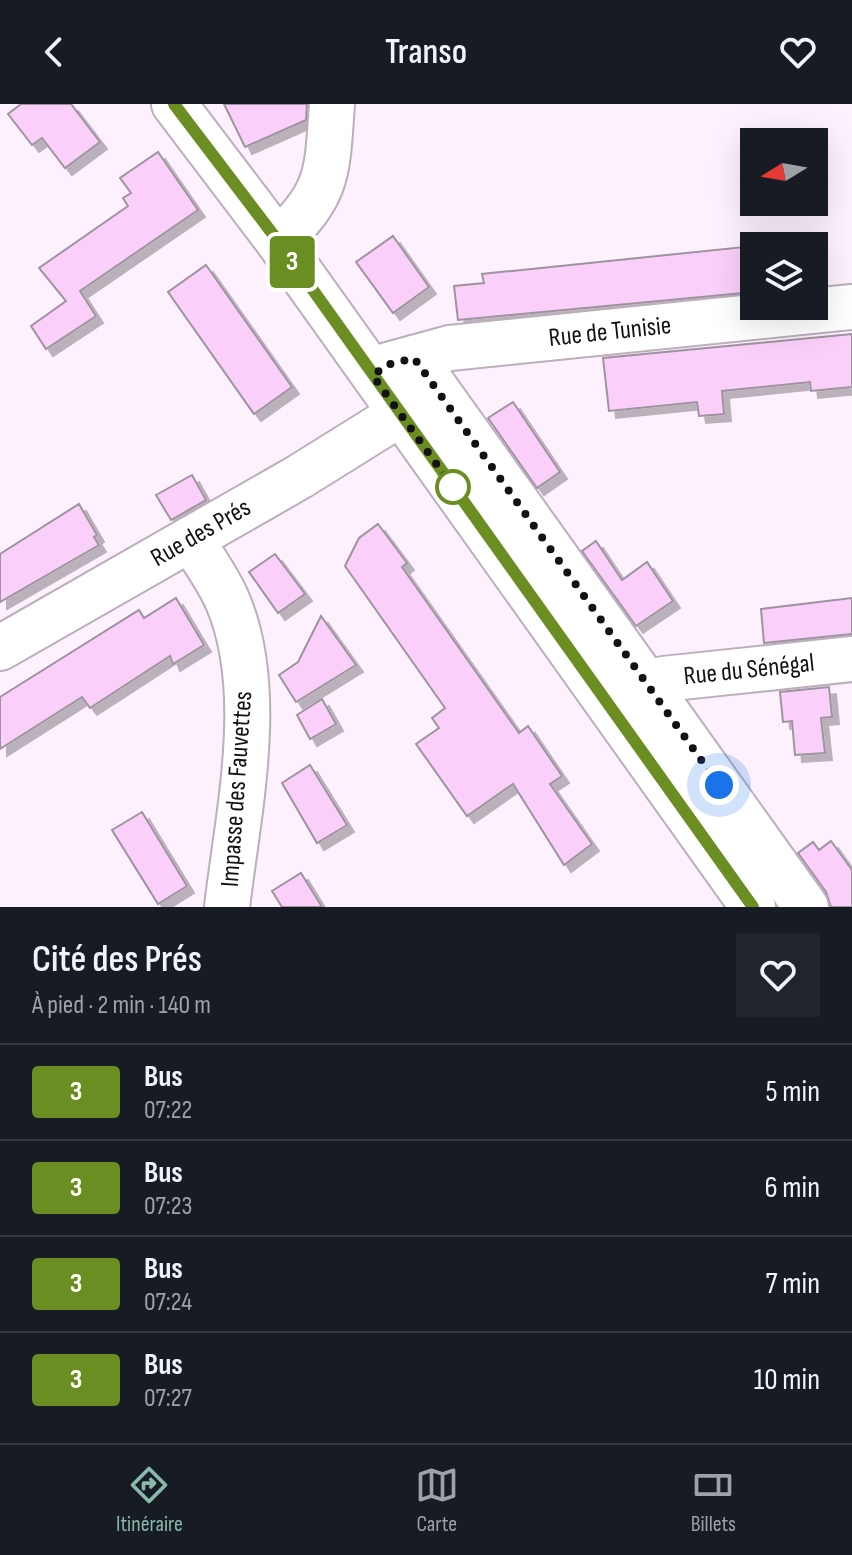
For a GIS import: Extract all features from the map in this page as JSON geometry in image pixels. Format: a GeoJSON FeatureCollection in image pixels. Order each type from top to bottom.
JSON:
{"type":"FeatureCollection","features":[{"type":"Feature","properties":{"kind":"street"},"geometry":{"type":"LineString","coordinates":[[174,104],[278,241],[753,907]]}},
{"type":"Feature","properties":{"kind":"street"},"geometry":{"type":"LineString","coordinates":[[278,241],[316,201],[327,172],[332,104]]}},
{"type":"Feature","properties":{"kind":"street","name":"Rue de Tunisie"},"geometry":{"type":"LineString","coordinates":[[373,376],[386,365],[450,348],[852,307]]}},
{"type":"Feature","properties":{"kind":"street"},"geometry":{"type":"LineString","coordinates":[[414,358],[806,907]]}},
{"type":"Feature","properties":{"kind":"street","name":"Rue des Prés"},"geometry":{"type":"LineString","coordinates":[[0,648],[400,414]]}},
{"type":"Feature","properties":{"kind":"street","name":"Impasse des Fauvettes"},"geometry":{"type":"LineString","coordinates":[[191,539],[228,602],[242,654],[248,706],[227,907]]}},
{"type":"Feature","properties":{"kind":"street","name":"Rue du Sénégal"},"geometry":{"type":"LineString","coordinates":[[649,688],[663,679],[852,659]]}},
{"type":"Feature","properties":{"kind":"building"},"geometry":{"type":"Polygon","coordinates":[[[21,104],[71,104],[100,142],[65,168],[42,138],[32,145],[8,114],[21,104]]]}},
{"type":"Feature","properties":{"kind":"building"},"geometry":{"type":"Polygon","coordinates":[[[224,104],[307,104],[306,120],[245,147],[224,104]]]}},
{"type":"Feature","properties":{"kind":"building"},"geometry":{"type":"Polygon","coordinates":[[[158,152],[198,210],[80,291],[96,316],[46,349],[31,326],[66,301],[39,268],[128,206],[123,198],[131,193],[120,178],[158,152]]]}},
{"type":"Feature","properties":{"kind":"building"},"geometry":{"type":"Polygon","coordinates":[[[393,236],[429,287],[393,313],[356,262],[393,236]]]}},
{"type":"Feature","properties":{"kind":"building"},"geometry":{"type":"Polygon","coordinates":[[[740,247],[740,293],[458,320],[454,286],[484,283],[482,274],[740,247]]]}},
{"type":"Feature","properties":{"kind":"building"},"geometry":{"type":"Polygon","coordinates":[[[206,265],[292,387],[254,414],[168,292],[206,265]]]}},
{"type":"Feature","properties":{"kind":"building"},"geometry":{"type":"Polygon","coordinates":[[[852,334],[852,387],[811,391],[810,382],[722,391],[724,414],[699,416],[697,402],[609,411],[603,358],[852,334]]]}},
{"type":"Feature","properties":{"kind":"building"},"geometry":{"type":"Polygon","coordinates":[[[513,402],[560,472],[537,488],[488,418],[513,402]]]}},
{"type":"Feature","properties":{"kind":"building"},"geometry":{"type":"Polygon","coordinates":[[[192,475],[206,500],[171,520],[156,495],[192,475]]]}},
{"type":"Feature","properties":{"kind":"building"},"geometry":{"type":"Polygon","coordinates":[[[79,504],[97,535],[94,537],[99,545],[0,602],[0,554],[79,504]]]}},
{"type":"Feature","properties":{"kind":"building"},"geometry":{"type":"Polygon","coordinates":[[[378,524],[407,563],[402,567],[519,733],[528,726],[562,776],[550,784],[592,844],[564,865],[513,784],[467,816],[416,744],[439,728],[432,718],[445,708],[345,566],[359,538],[378,524]]]}},
{"type":"Feature","properties":{"kind":"building"},"geometry":{"type":"Polygon","coordinates":[[[596,541],[622,580],[647,562],[673,601],[636,626],[582,551],[596,541]]]}},
{"type":"Feature","properties":{"kind":"building"},"geometry":{"type":"Polygon","coordinates":[[[275,554],[305,594],[278,613],[249,572],[275,554]]]}},
{"type":"Feature","properties":{"kind":"building"},"geometry":{"type":"Polygon","coordinates":[[[176,598],[204,645],[173,664],[170,656],[90,708],[82,697],[0,749],[0,697],[139,610],[144,618],[176,598]]]}},
{"type":"Feature","properties":{"kind":"building"},"geometry":{"type":"Polygon","coordinates":[[[852,598],[852,634],[764,643],[761,609],[852,598]]]}},
{"type":"Feature","properties":{"kind":"building"},"geometry":{"type":"Polygon","coordinates":[[[321,616],[356,665],[296,702],[279,675],[298,662],[321,616]]]}},
{"type":"Feature","properties":{"kind":"building"},"geometry":{"type":"Polygon","coordinates":[[[829,687],[832,717],[821,718],[825,753],[795,755],[792,721],[783,722],[780,692],[829,687]]]}},
{"type":"Feature","properties":{"kind":"building"},"geometry":{"type":"Polygon","coordinates":[[[322,699],[336,724],[310,739],[297,715],[322,699]]]}},
{"type":"Feature","properties":{"kind":"building"},"geometry":{"type":"Polygon","coordinates":[[[310,765],[347,825],[317,843],[282,783],[310,765]]]}},
{"type":"Feature","properties":{"kind":"building"},"geometry":{"type":"Polygon","coordinates":[[[142,812],[187,886],[158,904],[112,830],[142,812]]]}},
{"type":"Feature","properties":{"kind":"building"},"geometry":{"type":"Polygon","coordinates":[[[831,841],[852,870],[852,907],[831,907],[826,892],[798,853],[813,842],[819,850],[831,841]]]}},
{"type":"Feature","properties":{"kind":"building"},"geometry":{"type":"Polygon","coordinates":[[[301,873],[322,907],[282,907],[272,891],[301,873]]]}},
{"type":"Feature","properties":{"kind":"bus line","name":"3"},"geometry":{"type":"LineString","coordinates":[[174,104],[278,241],[753,907]]}},
{"type":"Feature","properties":{"kind":"route"},"geometry":{"type":"LineString","coordinates":[[453,487],[373,376],[386,365],[414,358],[719,785]]}}]}
